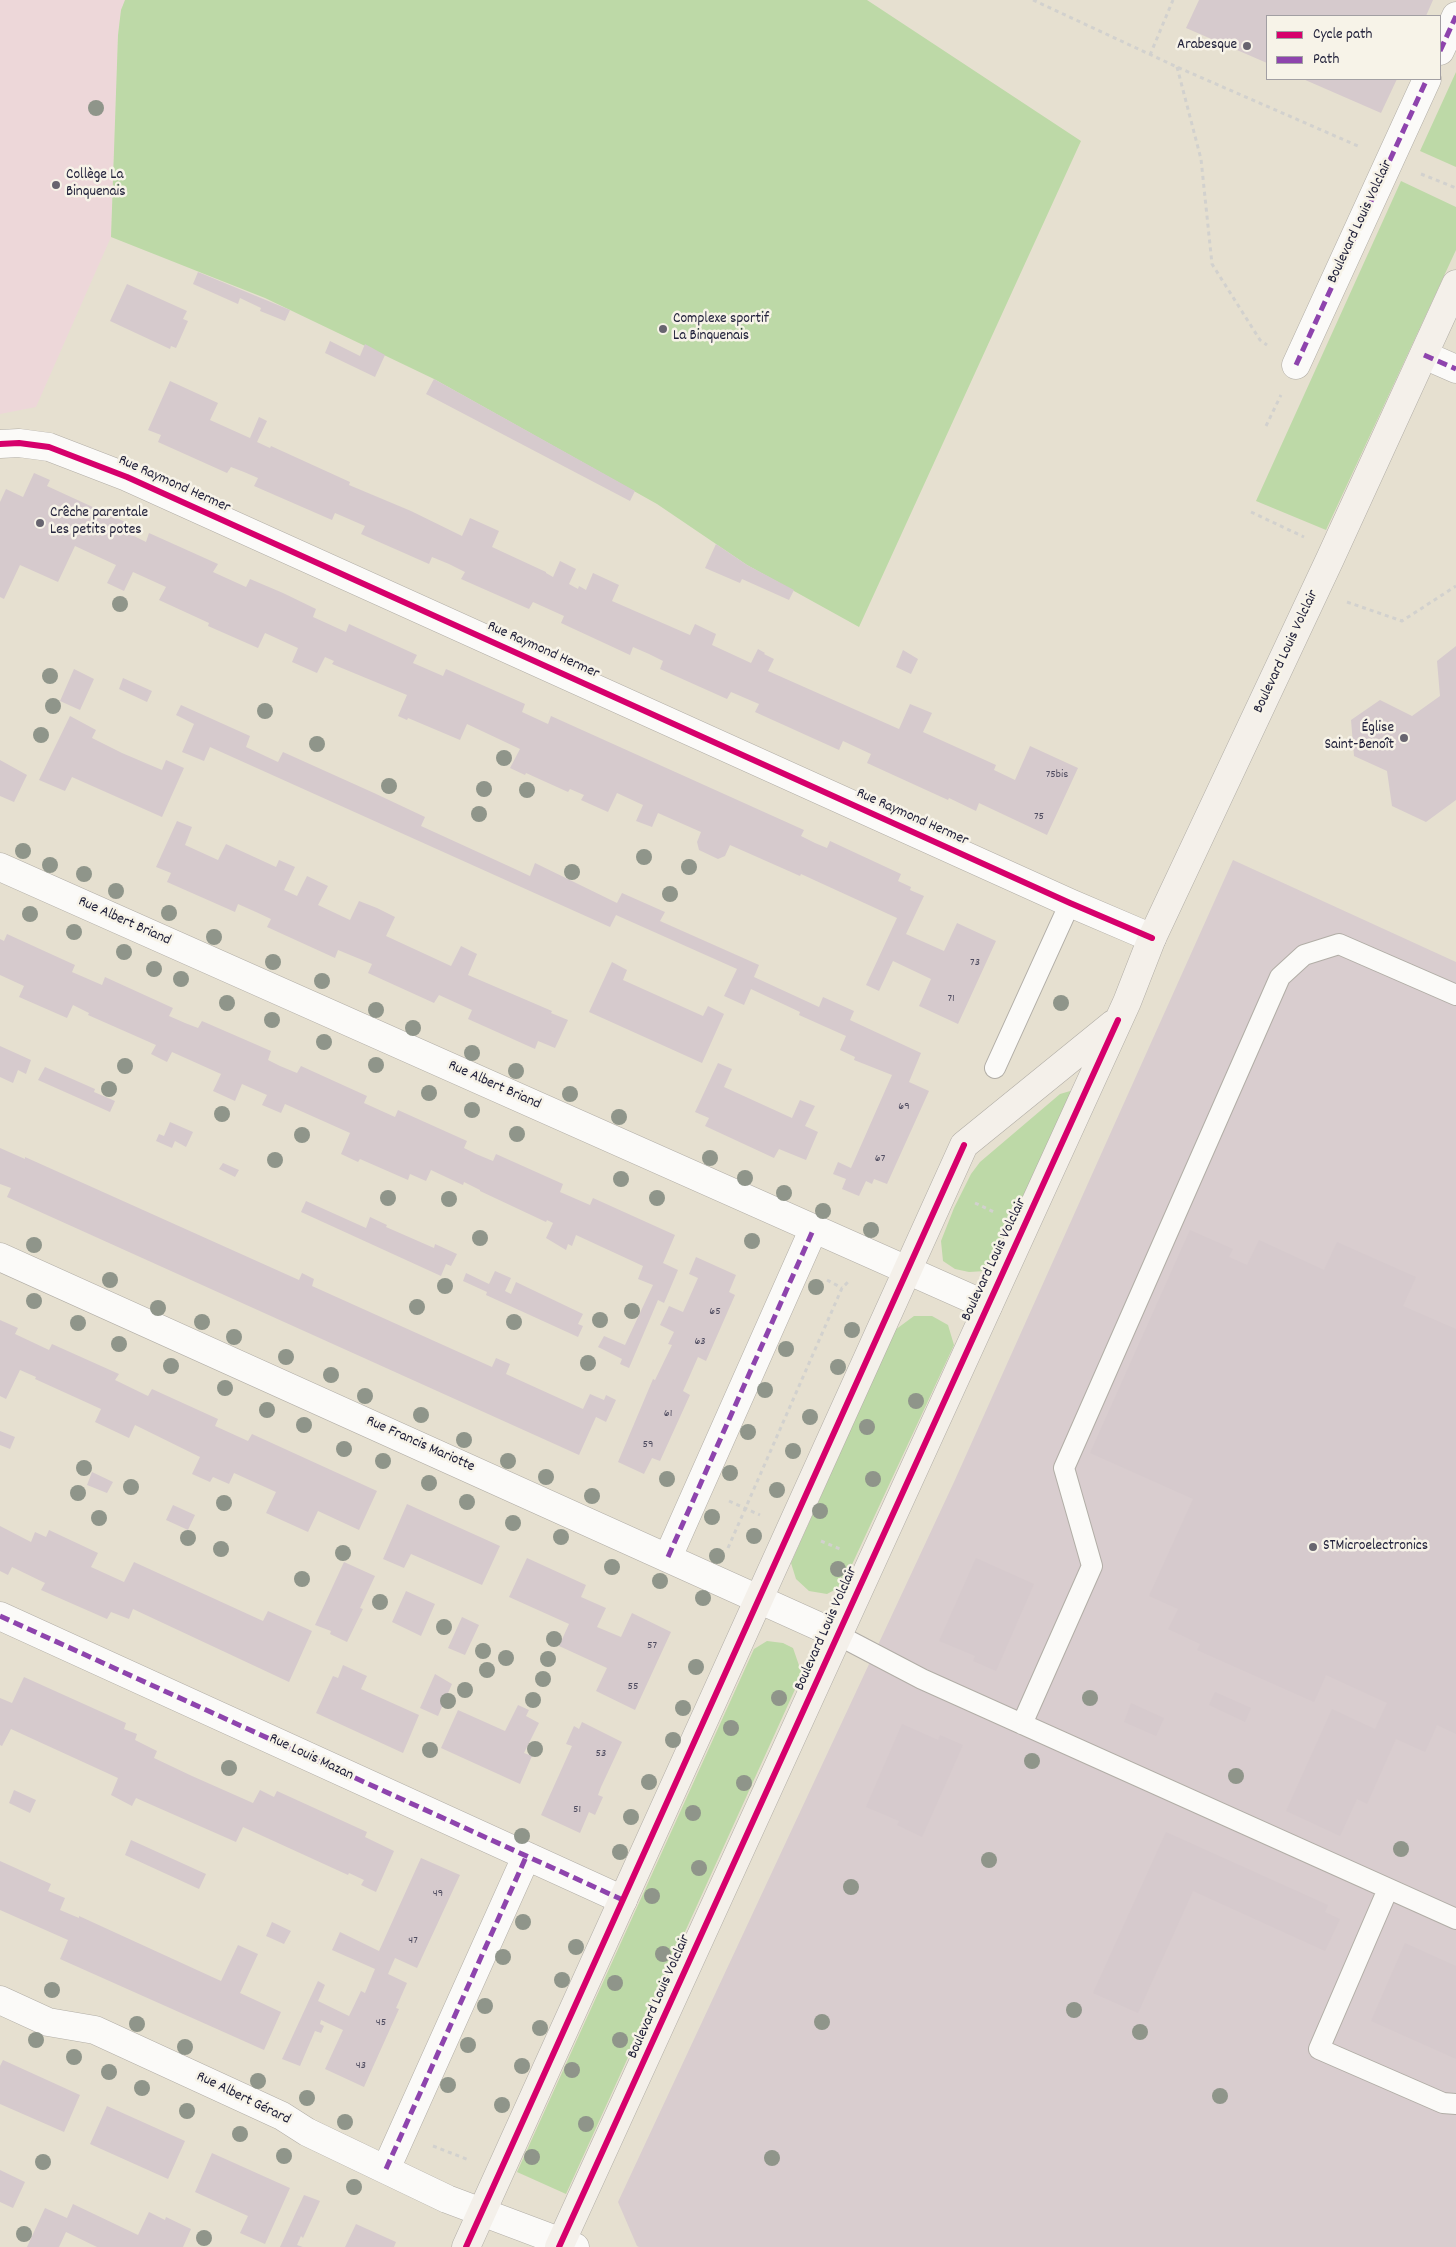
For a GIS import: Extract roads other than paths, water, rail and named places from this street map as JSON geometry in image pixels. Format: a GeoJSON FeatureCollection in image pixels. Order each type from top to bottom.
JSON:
{"type":"FeatureCollection","features":[{"type":"Feature","properties":{"kind":"street"},"geometry":{"type":"LineString","coordinates":[[1441,49],[1456,16]]}},
{"type":"Feature","properties":{"kind":"street","name":"Boulevard Louis Volclair"},"geometry":{"type":"LineString","coordinates":[[1296,365],[1427,80]]}},
{"type":"Feature","properties":{"kind":"street","name":"Boulevard Louis Volclair"},"geometry":{"type":"LineString","coordinates":[[566,2245],[838,1635],[1118,1020],[1152,938],[1315,592],[1456,284]]}},
{"type":"Feature","properties":{"kind":"street"},"geometry":{"type":"LineString","coordinates":[[1424,355],[1456,369]]}},
{"type":"Feature","properties":{"kind":"street","name":"Rue Raymond Hermer"},"geometry":{"type":"LineString","coordinates":[[0,444],[19,443],[48,447],[127,477],[1070,903],[1152,938]]}},
{"type":"Feature","properties":{"kind":"street","name":"Rue Albert Briand"},"geometry":{"type":"LineString","coordinates":[[0,867],[988,1306]]}},
{"type":"Feature","properties":{"kind":"street","name":"Boulevard Louis Volclair"},"geometry":{"type":"LineString","coordinates":[[466,2247],[964,1145],[1118,1020]]}},
{"type":"Feature","properties":{"kind":"street"},"geometry":{"type":"LineString","coordinates":[[668,1557],[814,1228]]}},
{"type":"Feature","properties":{"kind":"street","name":"Rue Francis Mariotte"},"geometry":{"type":"LineString","coordinates":[[0,1257],[838,1635]]}},
{"type":"Feature","properties":{"kind":"street","name":"Rue Louis Mazan"},"geometry":{"type":"LineString","coordinates":[[0,1616],[623,1900]]}},
{"type":"Feature","properties":{"kind":"street"},"geometry":{"type":"LineString","coordinates":[[386,2169],[526,1857]]}},
{"type":"Feature","properties":{"kind":"street","name":"Rue Albert Gérard"},"geometry":{"type":"LineString","coordinates":[[0,2000],[48,2022],[95,2030],[282,2116],[307,2132],[447,2199],[566,2245]]}},
{"type":"Feature","properties":{"kind":"lane"},"geometry":{"type":"LineString","coordinates":[[995,1068],[1070,903]]}},
{"type":"Feature","properties":{"kind":"lane"},"geometry":{"type":"LineString","coordinates":[[1022,1724],[1092,1566],[1064,1468],[1280,977],[1304,955],[1339,944],[1456,995]]}},
{"type":"Feature","properties":{"kind":"lane"},"geometry":{"type":"LineString","coordinates":[[838,1635],[922,1679],[1456,1919]]}},
{"type":"Feature","properties":{"kind":"lane"},"geometry":{"type":"LineString","coordinates":[[1388,1889],[1319,2049],[1442,2102],[1456,2104]]}},
{"type":"Feature","properties":{"kind":"place","name":"Arabesque"},"geometry":{"type":"Point","coordinates":[1247,46]}},
{"type":"Feature","properties":{"kind":"place","name":"Collège La Binquenais"},"geometry":{"type":"Point","coordinates":[56,185]}},
{"type":"Feature","properties":{"kind":"place","name":"Complexe sportif La Binquenais"},"geometry":{"type":"Point","coordinates":[663,329]}},
{"type":"Feature","properties":{"kind":"place","name":"Crêche parentale Les petits potes"},"geometry":{"type":"Point","coordinates":[40,523]}},
{"type":"Feature","properties":{"kind":"place","name":"Église Saint-Benoît"},"geometry":{"type":"Point","coordinates":[1404,738]}},
{"type":"Feature","properties":{"kind":"place","name":"STMicroelectronics"},"geometry":{"type":"Point","coordinates":[1313,1547]}}]}
